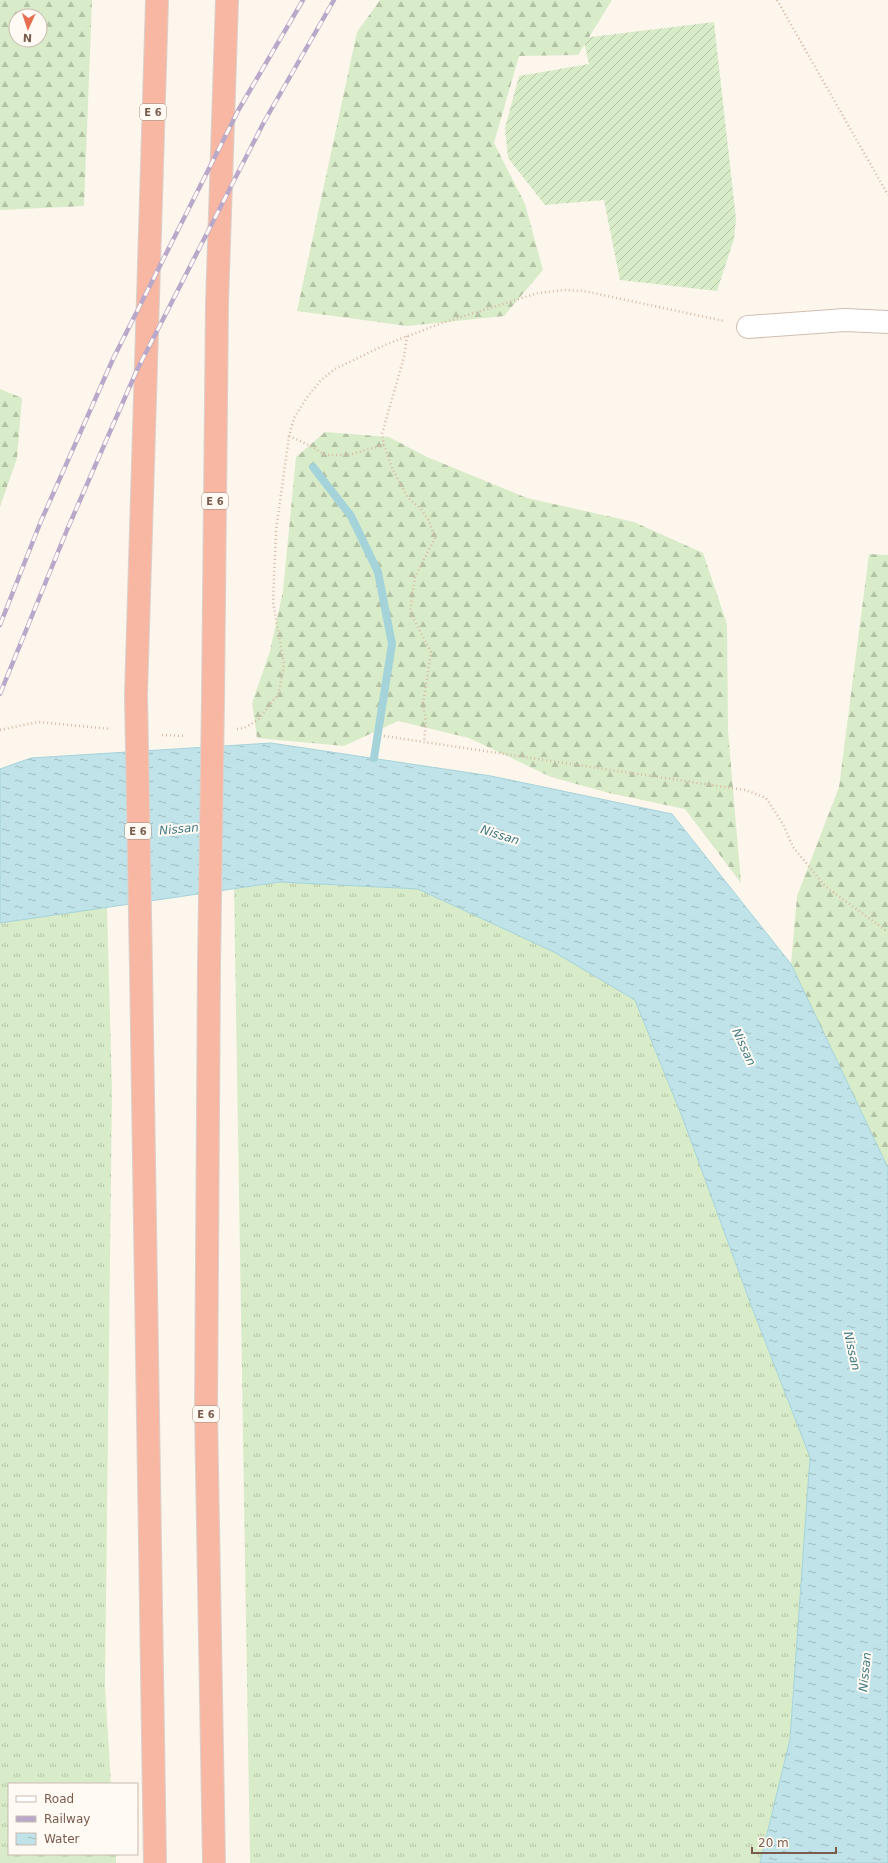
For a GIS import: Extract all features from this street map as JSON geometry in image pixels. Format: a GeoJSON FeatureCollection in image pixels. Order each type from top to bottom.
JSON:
{"type":"FeatureCollection","features":[{"type":"Feature","properties":{"kind":"highway","name":"E 6"},"geometry":{"type":"LineString","coordinates":[[155,1863],[136,695],[157,0]]}},
{"type":"Feature","properties":{"kind":"highway","name":"E 6"},"geometry":{"type":"LineString","coordinates":[[214,1863],[206,1413],[209,966],[216,304],[227,0]]}},
{"type":"Feature","properties":{"kind":"street"},"geometry":{"type":"LineString","coordinates":[[748,327],[845,320],[888,322]]}},
{"type":"Feature","properties":{"kind":"path"},"geometry":{"type":"LineString","coordinates":[[777,0],[888,195]]}},
{"type":"Feature","properties":{"kind":"path"},"geometry":{"type":"LineString","coordinates":[[230,730],[244,728],[258,720],[279,693],[284,664],[273,602],[276,531],[289,436],[294,418],[321,380],[335,368],[387,344],[442,323],[538,293],[564,290],[584,290],[748,327]]}},
{"type":"Feature","properties":{"kind":"path"},"geometry":{"type":"LineString","coordinates":[[407,336],[404,357],[382,434],[384,445],[393,470],[408,498],[421,509],[430,521],[435,538],[415,577],[410,612],[431,652],[423,704],[426,722],[424,741]]}},
{"type":"Feature","properties":{"kind":"path"},"geometry":{"type":"LineString","coordinates":[[289,436],[311,446],[325,455],[348,455],[384,445]]}},
{"type":"Feature","properties":{"kind":"path"},"geometry":{"type":"LineString","coordinates":[[0,730],[38,722],[118,730]]}},
{"type":"Feature","properties":{"kind":"path"},"geometry":{"type":"LineString","coordinates":[[156,734],[179,737],[194,735]]}},
{"type":"Feature","properties":{"kind":"path"},"geometry":{"type":"LineString","coordinates":[[384,736],[745,790],[766,798],[783,824],[793,847],[825,886],[888,932]]}},
{"type":"Feature","properties":{"kind":"green space"},"geometry":{"type":"Polygon","coordinates":[[[0,0],[92,0],[84,206],[0,210],[0,0]]]}},
{"type":"Feature","properties":{"kind":"green space"},"geometry":{"type":"Polygon","coordinates":[[[380,0],[612,0],[578,55],[519,56],[494,143],[525,204],[543,270],[504,316],[407,326],[297,311],[357,32],[380,0]]]}},
{"type":"Feature","properties":{"kind":"green space"},"geometry":{"type":"Polygon","coordinates":[[[714,22],[736,219],[734,239],[717,291],[620,280],[604,200],[545,205],[508,158],[505,128],[519,76],[589,64],[583,38],[714,22]]]}},
{"type":"Feature","properties":{"kind":"green space"},"geometry":{"type":"Polygon","coordinates":[[[0,389],[22,398],[17,458],[0,507],[0,389]]]}},
{"type":"Feature","properties":{"kind":"green space"},"geometry":{"type":"Polygon","coordinates":[[[325,432],[389,437],[427,457],[527,498],[634,522],[703,553],[727,624],[728,731],[741,883],[685,809],[609,793],[551,777],[469,738],[398,721],[344,746],[257,738],[252,703],[270,651],[283,591],[296,457],[325,432]]]}},
{"type":"Feature","properties":{"kind":"green space"},"geometry":{"type":"Polygon","coordinates":[[[869,554],[888,555],[888,1168],[791,964],[797,896],[839,787],[869,554]]]}},
{"type":"Feature","properties":{"kind":"green space"},"geometry":{"type":"Polygon","coordinates":[[[280,882],[418,889],[554,952],[635,1000],[683,1119],[751,1305],[810,1457],[790,1739],[760,1863],[250,1863],[234,889],[280,882]]]}},
{"type":"Feature","properties":{"kind":"green space"},"geometry":{"type":"Polygon","coordinates":[[[107,907],[112,1090],[105,1686],[111,1783],[8,1783],[8,1855],[116,1855],[116,1863],[0,1863],[0,923],[107,907]]]}},
{"type":"Feature","properties":{"kind":"water","name":"Nissan"},"geometry":{"type":"Polygon","coordinates":[[[271,743],[491,776],[672,814],[791,964],[888,1168],[888,1863],[760,1863],[790,1739],[810,1457],[751,1305],[683,1119],[635,1000],[554,952],[418,889],[280,882],[0,923],[0,769],[31,758],[271,743]]]}},
{"type":"Feature","properties":{"kind":"waterway"},"geometry":{"type":"LineString","coordinates":[[313,467],[351,516],[378,572],[392,644],[374,758]]}},
{"type":"Feature","properties":{"kind":"railway"},"geometry":{"type":"LineString","coordinates":[[0,625],[41,521],[113,359],[239,109],[303,0]]}},
{"type":"Feature","properties":{"kind":"railway"},"geometry":{"type":"LineString","coordinates":[[0,694],[67,530],[137,370],[264,122],[334,0]]}}]}
